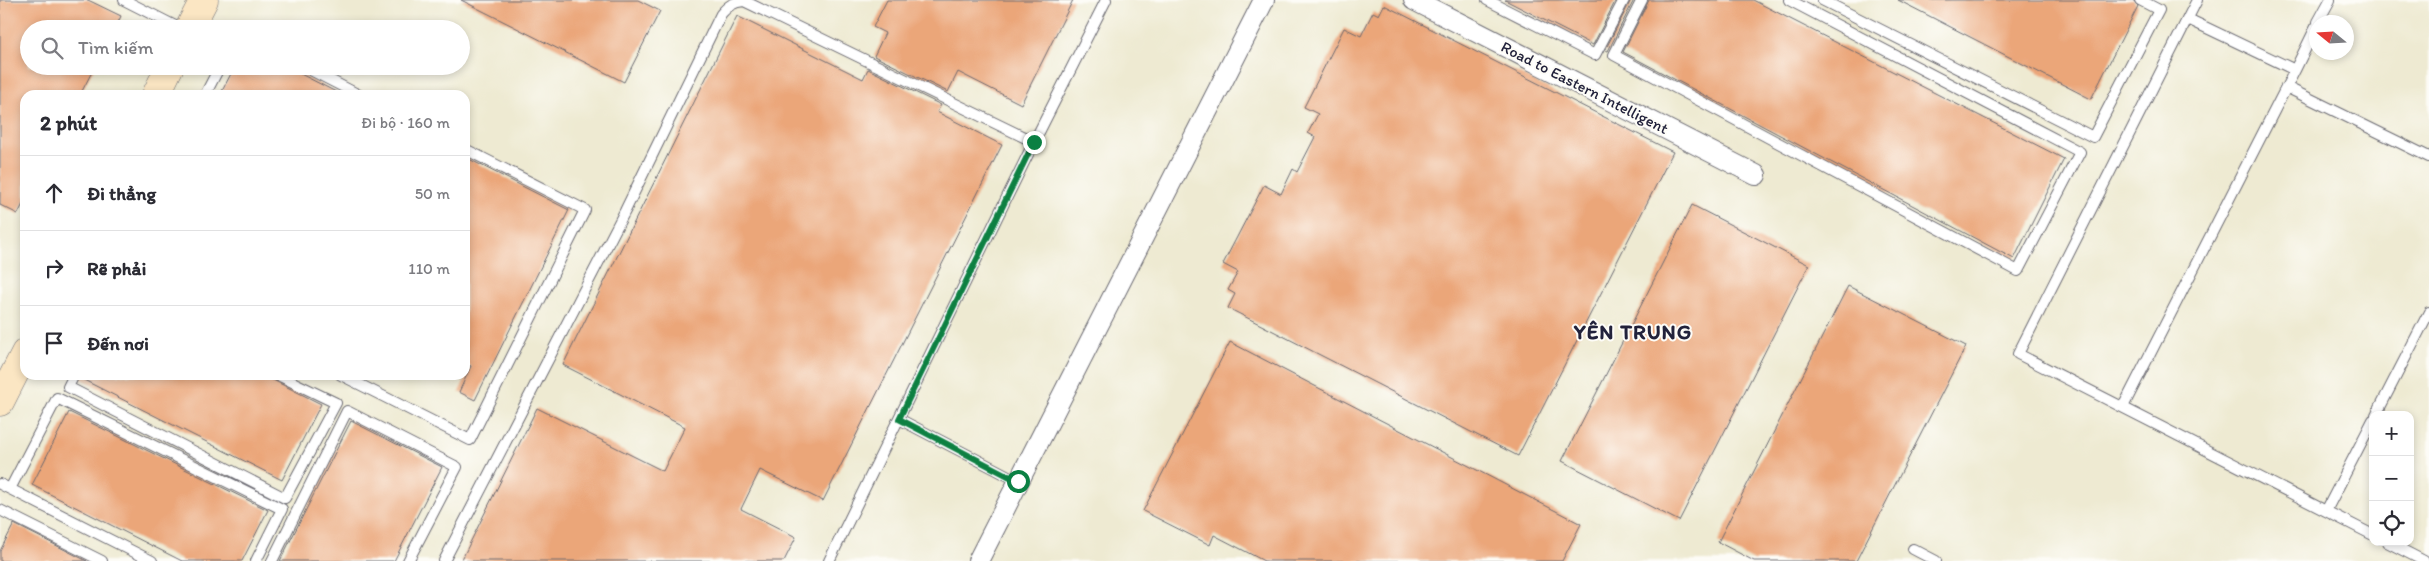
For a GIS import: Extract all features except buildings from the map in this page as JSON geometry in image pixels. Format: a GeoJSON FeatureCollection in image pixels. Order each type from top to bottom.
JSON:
{"type":"FeatureCollection","features":[{"type":"Feature","properties":{"kind":"street"},"geometry":{"type":"LineString","coordinates":[[194,20],[204,0]]}},
{"type":"Feature","properties":{"kind":"street"},"geometry":{"type":"LineString","coordinates":[[978,561],[1264,0]]}},
{"type":"Feature","properties":{"kind":"street","name":"Road to Eastern Intelligent"},"geometry":{"type":"LineString","coordinates":[[1414,0],[1756,175]]}},
{"type":"Feature","properties":{"kind":"street"},"geometry":{"type":"LineString","coordinates":[[158,90],[166,75]]}},
{"type":"Feature","properties":{"kind":"street"},"geometry":{"type":"LineString","coordinates":[[0,402],[20,363]]}},
{"type":"Feature","properties":{"kind":"lane"},"geometry":{"type":"LineString","coordinates":[[124,0],[163,20]]}},
{"type":"Feature","properties":{"kind":"lane"},"geometry":{"type":"LineString","coordinates":[[829,561],[1034,142],[1106,0]]}},
{"type":"Feature","properties":{"kind":"lane"},"geometry":{"type":"LineString","coordinates":[[1487,0],[1595,55],[1624,0]]}},
{"type":"Feature","properties":{"kind":"lane"},"geometry":{"type":"LineString","coordinates":[[1642,0],[1614,55],[2018,271],[2080,152],[1789,0]]}},
{"type":"Feature","properties":{"kind":"lane"},"geometry":{"type":"LineString","coordinates":[[1822,0],[2093,137],[2159,10],[2140,0]]}},
{"type":"Feature","properties":{"kind":"lane"},"geometry":{"type":"LineString","coordinates":[[2197,0],[2018,354],[2369,533]]}},
{"type":"Feature","properties":{"kind":"lane"},"geometry":{"type":"LineString","coordinates":[[2322,15],[2330,0]]}},
{"type":"Feature","properties":{"kind":"lane"},"geometry":{"type":"LineString","coordinates":[[444,561],[625,211],[721,14],[730,5],[744,1],[1034,142]]}},
{"type":"Feature","properties":{"kind":"lane"},"geometry":{"type":"LineString","coordinates":[[2188,19],[2295,70]]}},
{"type":"Feature","properties":{"kind":"lane"},"geometry":{"type":"LineString","coordinates":[[2123,407],[2309,41]]}},
{"type":"Feature","properties":{"kind":"lane"},"geometry":{"type":"LineString","coordinates":[[207,90],[215,75]]}},
{"type":"Feature","properties":{"kind":"lane"},"geometry":{"type":"LineString","coordinates":[[320,75],[349,90]]}},
{"type":"Feature","properties":{"kind":"lane"},"geometry":{"type":"LineString","coordinates":[[2286,87],[2429,157]]}},
{"type":"Feature","properties":{"kind":"lane"},"geometry":{"type":"LineString","coordinates":[[351,380],[470,440],[585,210],[470,152]]}},
{"type":"Feature","properties":{"kind":"lane"},"geometry":{"type":"LineString","coordinates":[[2378,411],[2429,312]]}},
{"type":"Feature","properties":{"kind":"lane"},"geometry":{"type":"LineString","coordinates":[[72,380],[68,387],[285,498],[336,403],[288,380]]}},
{"type":"Feature","properties":{"kind":"lane"},"geometry":{"type":"LineString","coordinates":[[152,561],[5,487],[57,398],[282,509],[256,561]]}},
{"type":"Feature","properties":{"kind":"lane"},"geometry":{"type":"LineString","coordinates":[[272,561],[347,411],[457,467],[408,561]]}},
{"type":"Feature","properties":{"kind":"lane"},"geometry":{"type":"LineString","coordinates":[[899,419],[1018,481]]}},
{"type":"Feature","properties":{"kind":"lane"},"geometry":{"type":"LineString","coordinates":[[2326,511],[2369,428]]}},
{"type":"Feature","properties":{"kind":"lane"},"geometry":{"type":"LineString","coordinates":[[0,512],[102,561]]}},
{"type":"Feature","properties":{"kind":"lane"},"geometry":{"type":"LineString","coordinates":[[2395,546],[2424,561]]}},
{"type":"Feature","properties":{"kind":"lane"},"geometry":{"type":"LineString","coordinates":[[1912,549],[1936,561]]}},
{"type":"Feature","properties":{"kind":"district","name":"YÊN TRUNG"},"geometry":{"type":"Point","coordinates":[1633,332]}},
{"type":"Feature","properties":{"kind":"route"},"geometry":{"type":"LineString","coordinates":[[1018,481],[899,419],[1034,142]]}}]}
